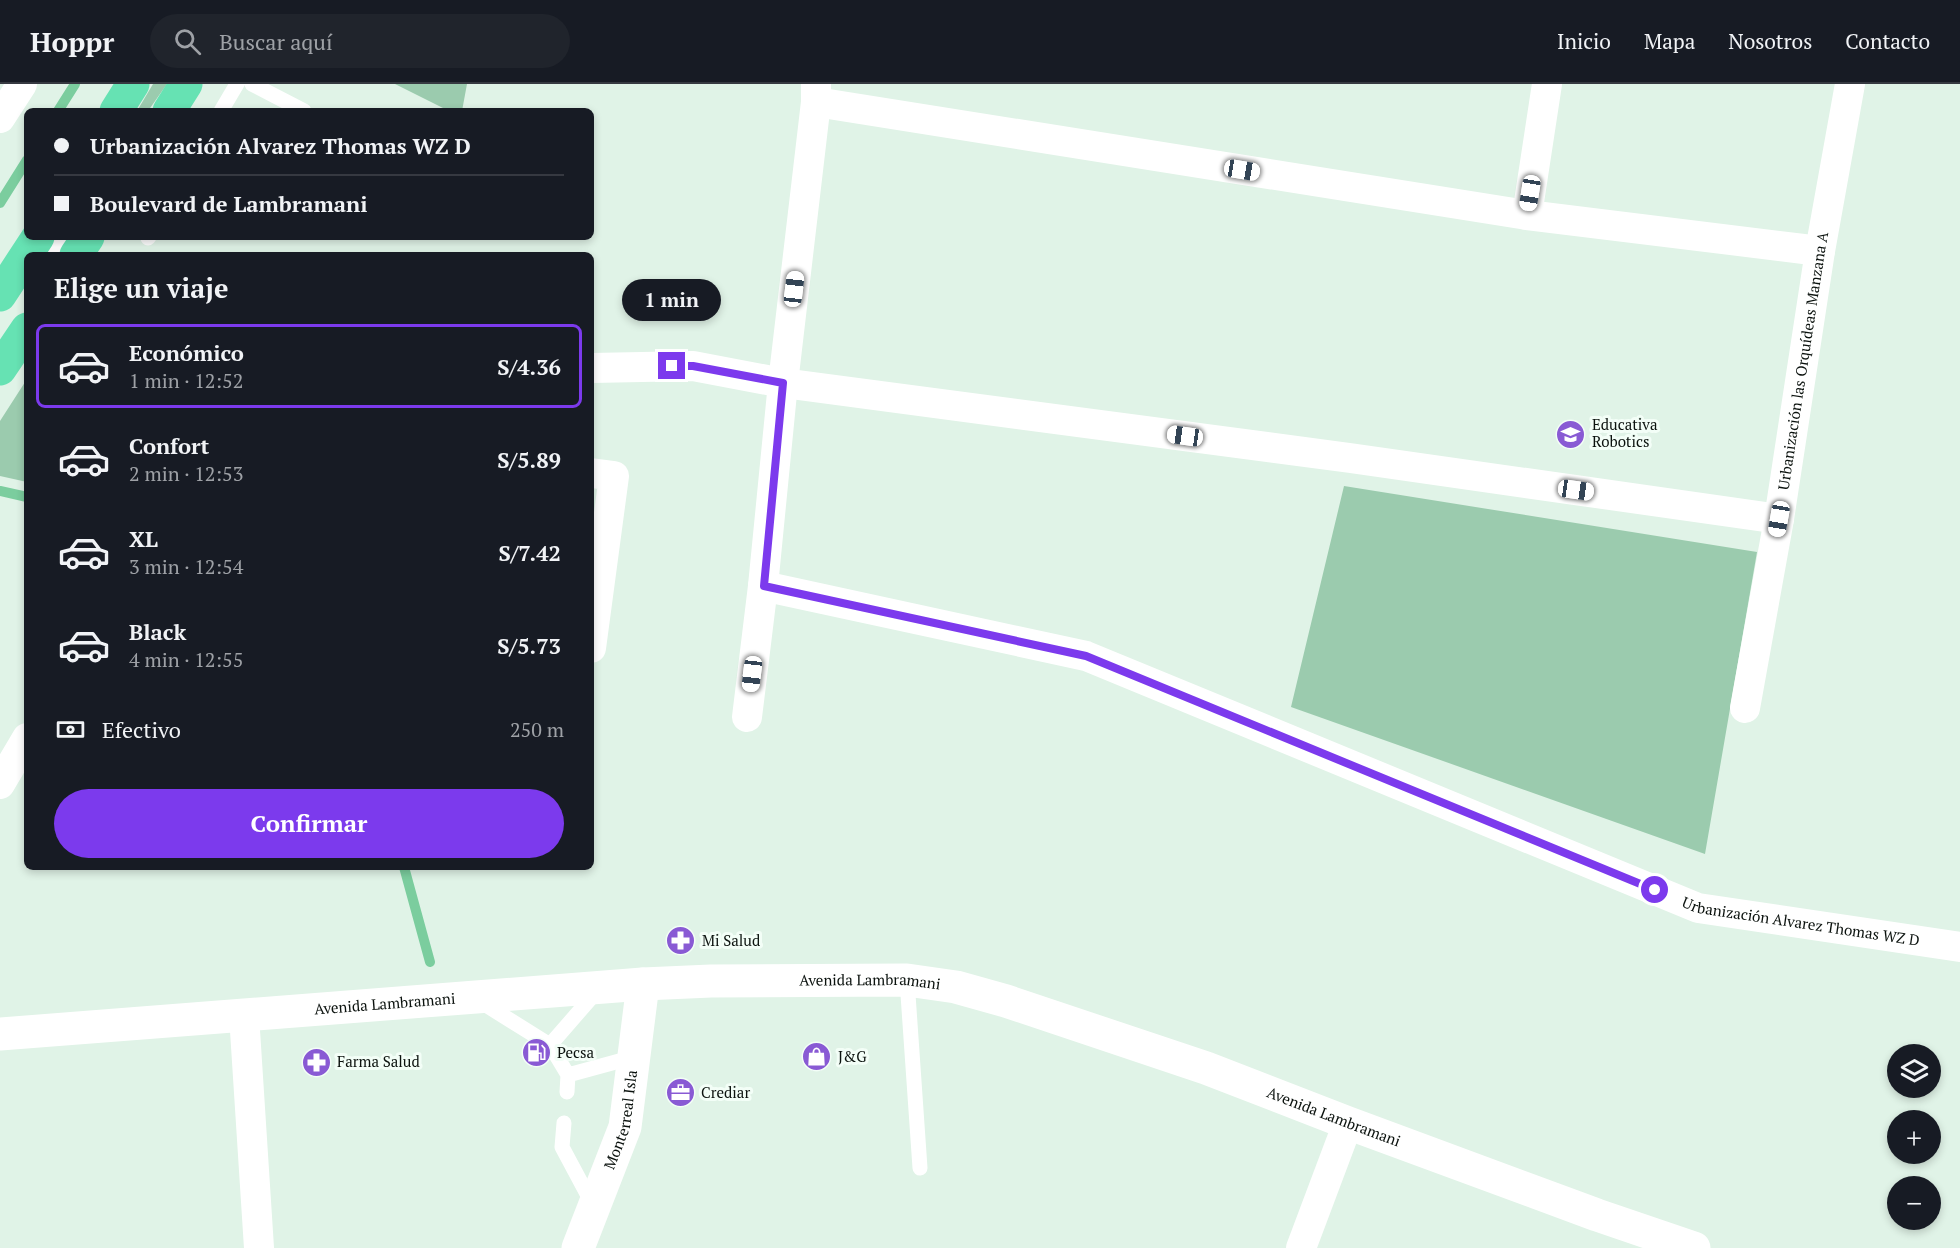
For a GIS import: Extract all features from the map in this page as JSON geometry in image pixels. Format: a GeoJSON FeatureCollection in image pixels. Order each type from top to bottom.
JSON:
{"type":"FeatureCollection","features":[{"type":"Feature","properties":{"kind":"main road"},"geometry":{"type":"LineString","coordinates":[[118,108],[133,84]]}},
{"type":"Feature","properties":{"kind":"main road"},"geometry":{"type":"LineString","coordinates":[[171,108],[186,84]]}},
{"type":"Feature","properties":{"kind":"main road"},"geometry":{"type":"LineString","coordinates":[[0,295],[24,257]]}},
{"type":"Feature","properties":{"kind":"main road"},"geometry":{"type":"LineString","coordinates":[[0,369],[24,333]]}},
{"type":"Feature","properties":{"kind":"main road","name":"Avenida Lambramani"},"geometry":{"type":"LineString","coordinates":[[0,1034],[643,984],[711,981],[907,980],[956,987],[1006,1001],[1206,1068],[1597,1215],[1694,1248]]}},
{"type":"Feature","properties":{"kind":"main road","name":"Monterreal Isla"},"geometry":{"type":"LineString","coordinates":[[578,1248],[625,1127],[643,984]]}},
{"type":"Feature","properties":{"kind":"street"},"geometry":{"type":"LineString","coordinates":[[0,118],[22,84]]}},
{"type":"Feature","properties":{"kind":"street"},"geometry":{"type":"LineString","coordinates":[[1527,214],[1546,84]]}},
{"type":"Feature","properties":{"kind":"street","name":"Urbanización las Orquídeas Manzana A"},"geometry":{"type":"LineString","coordinates":[[1745,708],[1779,519],[1820,251],[1850,84]]}},
{"type":"Feature","properties":{"kind":"street"},"geometry":{"type":"LineString","coordinates":[[747,717],[764,586],[783,383],[816,93],[1527,214],[1820,251]]}},
{"type":"Feature","properties":{"kind":"street"},"geometry":{"type":"LineString","coordinates":[[42,240],[60,252]]}},
{"type":"Feature","properties":{"kind":"street"},"geometry":{"type":"LineString","coordinates":[[594,368],[693,366],[783,383],[1779,519]]}},
{"type":"Feature","properties":{"kind":"street"},"geometry":{"type":"LineString","coordinates":[[594,473],[614,476],[594,626]]}},
{"type":"Feature","properties":{"kind":"street","name":"Urbanización Alvarez Thomas WZ D"},"geometry":{"type":"LineString","coordinates":[[764,586],[1086,656],[1698,908],[1960,947]]}},
{"type":"Feature","properties":{"kind":"street"},"geometry":{"type":"LineString","coordinates":[[0,784],[24,743]]}},
{"type":"Feature","properties":{"kind":"street"},"geometry":{"type":"LineString","coordinates":[[244,1015],[260,1248]]}},
{"type":"Feature","properties":{"kind":"street"},"geometry":{"type":"LineString","coordinates":[[1301,1248],[1348,1123]]}},
{"type":"Feature","properties":{"kind":"lane"},"geometry":{"type":"LineString","coordinates":[[223,108],[237,84]]}},
{"type":"Feature","properties":{"kind":"lane"},"geometry":{"type":"LineString","coordinates":[[252,84],[298,108]]}},
{"type":"Feature","properties":{"kind":"lane"},"geometry":{"type":"LineString","coordinates":[[907,980],[920,1168]]}},
{"type":"Feature","properties":{"kind":"lane"},"geometry":{"type":"LineString","coordinates":[[550,1045],[600,987]]}},
{"type":"Feature","properties":{"kind":"lane"},"geometry":{"type":"LineString","coordinates":[[474,997],[550,1045],[568,1075],[567,1092]]}},
{"type":"Feature","properties":{"kind":"lane"},"geometry":{"type":"LineString","coordinates":[[568,1075],[634,1057]]}},
{"type":"Feature","properties":{"kind":"lane"},"geometry":{"type":"LineString","coordinates":[[564,1123],[562,1147],[595,1208]]}},
{"type":"Feature","properties":{"kind":"green space"},"geometry":{"type":"Polygon","coordinates":[[[153,84],[167,84],[150,108],[139,108],[153,84]]]}},
{"type":"Feature","properties":{"kind":"green space"},"geometry":{"type":"Polygon","coordinates":[[[395,84],[467,84],[463,108],[443,108],[395,84]]]}},
{"type":"Feature","properties":{"kind":"green space"},"geometry":{"type":"Polygon","coordinates":[[[24,384],[24,481],[0,476],[0,421],[24,384]]]}},
{"type":"Feature","properties":{"kind":"green space"},"geometry":{"type":"Polygon","coordinates":[[[1344,486],[1757,552],[1705,854],[1291,707],[1344,486]]]}},
{"type":"Feature","properties":{"kind":"waterway"},"geometry":{"type":"LineString","coordinates":[[60,108],[75,84]]}},
{"type":"Feature","properties":{"kind":"waterway"},"geometry":{"type":"LineString","coordinates":[[0,203],[24,165]]}},
{"type":"Feature","properties":{"kind":"waterway"},"geometry":{"type":"LineString","coordinates":[[0,491],[24,496]]}},
{"type":"Feature","properties":{"kind":"waterway"},"geometry":{"type":"LineString","coordinates":[[405,870],[430,962]]}},
{"type":"Feature","properties":{"kind":"place","name":"Educativa Robotics"},"geometry":{"type":"Point","coordinates":[1571,434]}},
{"type":"Feature","properties":{"kind":"place","name":"Mi Salud"},"geometry":{"type":"Point","coordinates":[681,941]}},
{"type":"Feature","properties":{"kind":"place","name":"Pecsa"},"geometry":{"type":"Point","coordinates":[536,1053]}},
{"type":"Feature","properties":{"kind":"place","name":"J&G"},"geometry":{"type":"Point","coordinates":[817,1057]}},
{"type":"Feature","properties":{"kind":"place","name":"Farma Salud"},"geometry":{"type":"Point","coordinates":[316,1062]}},
{"type":"Feature","properties":{"kind":"place","name":"Crediar"},"geometry":{"type":"Point","coordinates":[680,1093]}},
{"type":"Feature","properties":{"kind":"route"},"geometry":{"type":"LineString","coordinates":[[672,366],[693,366],[783,383],[764,586],[1086,656],[1655,890]]}}]}
